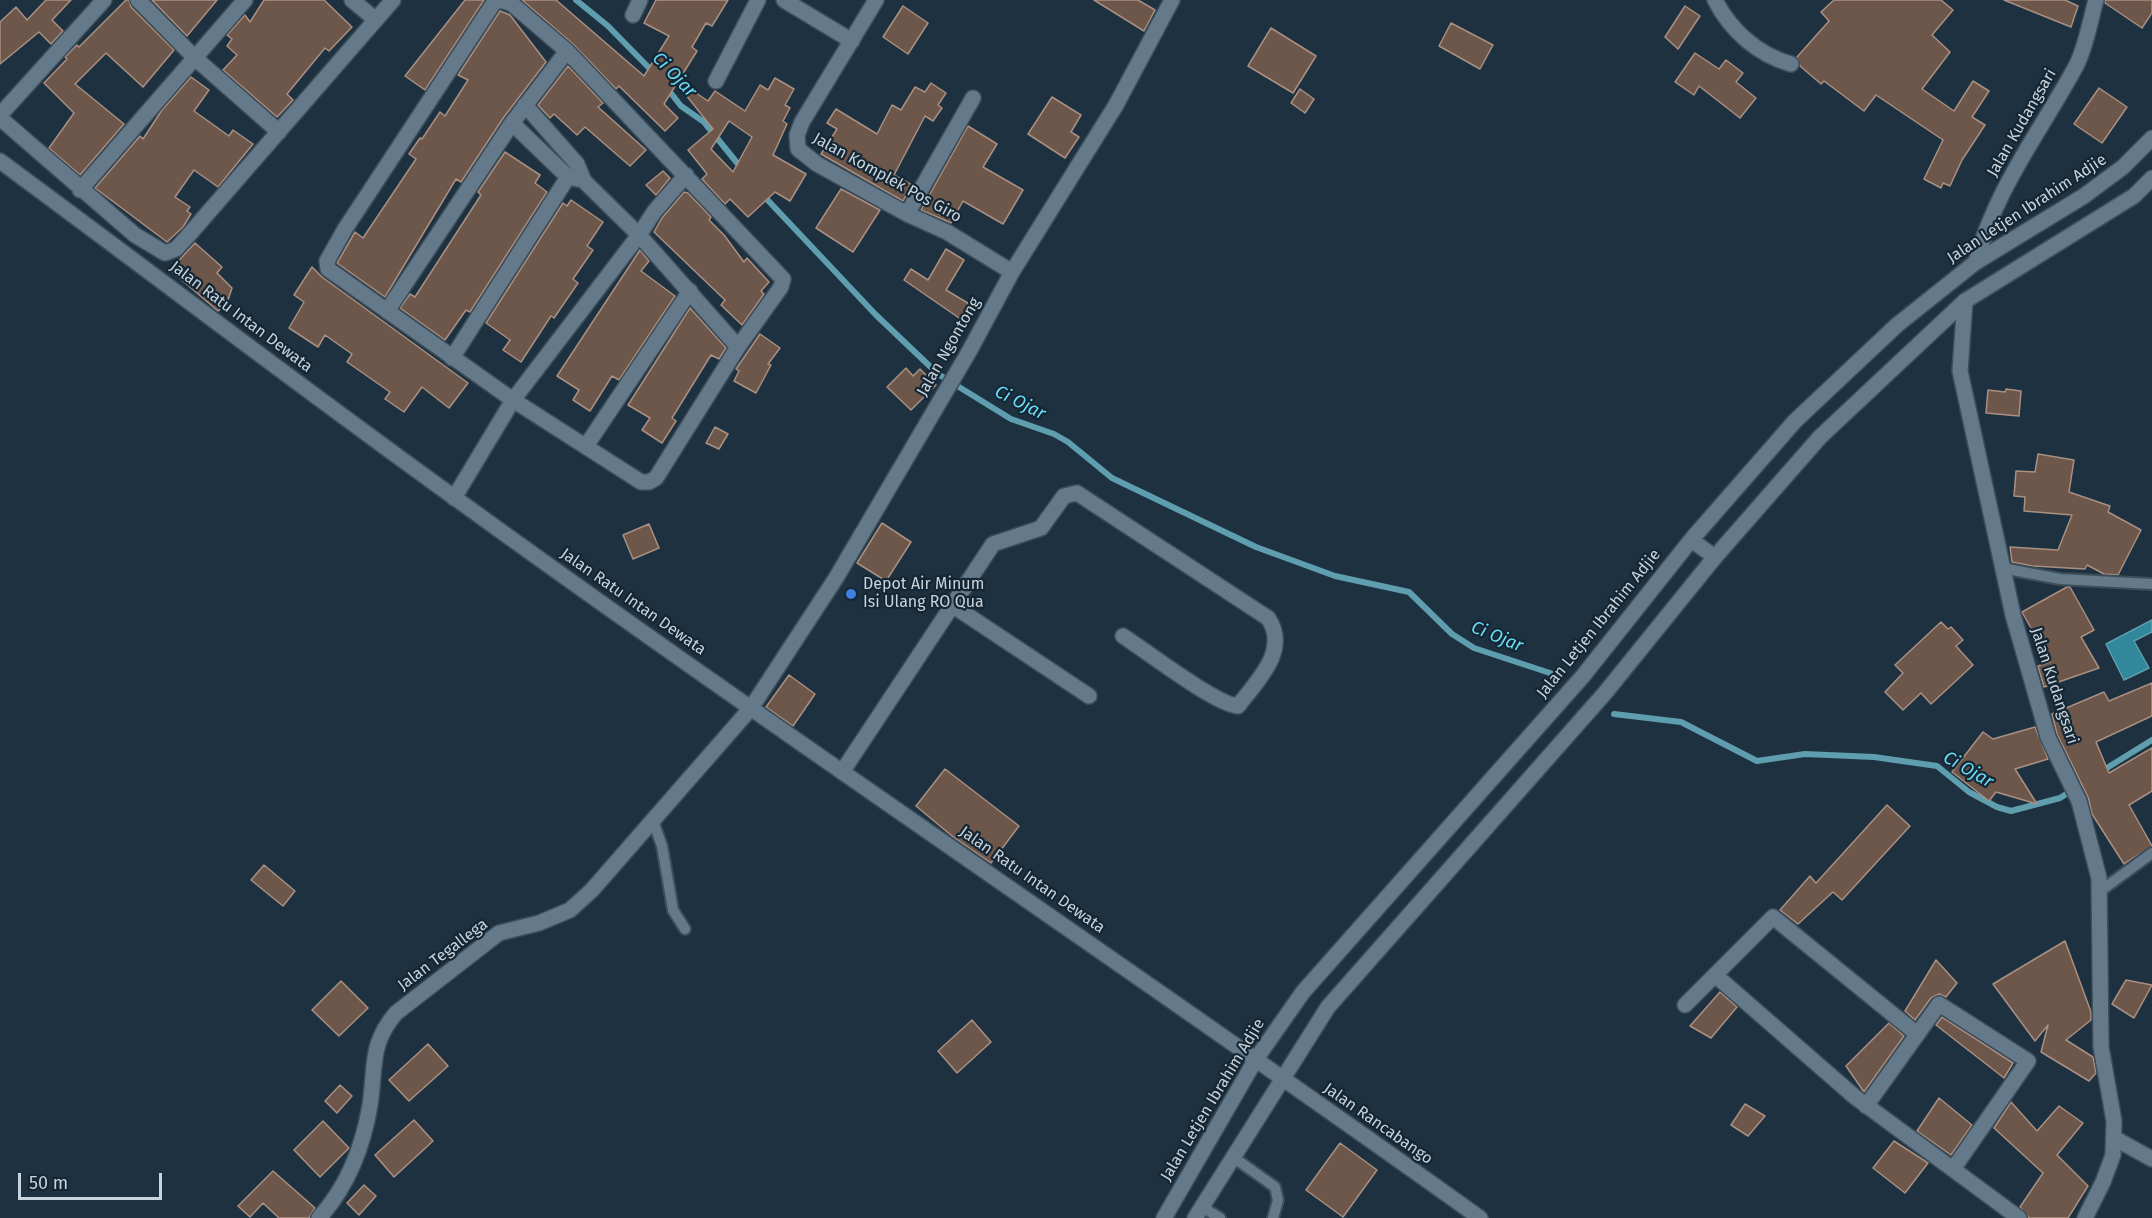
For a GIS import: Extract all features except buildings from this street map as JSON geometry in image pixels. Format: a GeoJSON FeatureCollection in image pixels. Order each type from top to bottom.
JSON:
{"type":"FeatureCollection","features":[{"type":"Feature","properties":{"kind":"street"},"geometry":{"type":"LineString","coordinates":[[104,0],[0,116],[80,190],[135,236],[165,253],[176,249],[187,237],[393,0]]}},
{"type":"Feature","properties":{"kind":"street"},"geometry":{"type":"LineString","coordinates":[[138,0],[195,58],[279,132]]}},
{"type":"Feature","properties":{"kind":"street"},"geometry":{"type":"LineString","coordinates":[[80,190],[245,0]]}},
{"type":"Feature","properties":{"kind":"street"},"geometry":{"type":"LineString","coordinates":[[352,0],[376,20]]}},
{"type":"Feature","properties":{"kind":"street"},"geometry":{"type":"LineString","coordinates":[[498,0],[512,4],[567,51],[783,279],[781,287],[738,347],[656,478],[649,482],[641,482],[513,400],[330,272],[327,261],[345,229],[491,5],[498,0]]}},
{"type":"Feature","properties":{"kind":"street"},"geometry":{"type":"LineString","coordinates":[[633,15],[640,0]]}},
{"type":"Feature","properties":{"kind":"street"},"geometry":{"type":"LineString","coordinates":[[716,81],[758,0]]}},
{"type":"Feature","properties":{"kind":"street"},"geometry":{"type":"LineString","coordinates":[[784,0],[852,41]]}},
{"type":"Feature","properties":{"kind":"street","name":"Jalan Komplek Pos Giro"},"geometry":{"type":"LineString","coordinates":[[876,0],[802,122],[797,135],[798,148],[817,164],[907,214],[947,232],[1012,272]]}},
{"type":"Feature","properties":{"kind":"street","name":"Jalan Ngontong"},"geometry":{"type":"LineString","coordinates":[[751,708],[836,578],[970,350],[1012,272],[1116,105],[1172,0]]}},
{"type":"Feature","properties":{"kind":"street"},"geometry":{"type":"LineString","coordinates":[[1714,0],[1726,20],[1741,36],[1780,61],[1791,64]]}},
{"type":"Feature","properties":{"kind":"street","name":"Jalan Kudangsari"},"geometry":{"type":"LineString","coordinates":[[1976,262],[1981,240],[2020,158],[2077,64],[2096,0]]}},
{"type":"Feature","properties":{"kind":"street"},"geometry":{"type":"LineString","coordinates":[[387,311],[512,123],[567,51]]}},
{"type":"Feature","properties":{"kind":"street"},"geometry":{"type":"LineString","coordinates":[[907,214],[973,98]]}},
{"type":"Feature","properties":{"kind":"street"},"geometry":{"type":"LineString","coordinates":[[525,105],[577,164],[584,181],[639,235],[738,347]]}},
{"type":"Feature","properties":{"kind":"street"},"geometry":{"type":"LineString","coordinates":[[512,123],[568,177],[584,181]]}},
{"type":"Feature","properties":{"kind":"street","name":"Jalan Letjen Ibrahim Adjie"},"geometry":{"type":"LineString","coordinates":[[1164,1218],[1256,1059],[1303,992],[1583,676],[1691,540],[1795,421],[1897,325],[1976,262],[2084,196],[2123,167],[2152,138]]}},
{"type":"Feature","properties":{"kind":"street","name":"Jalan Ratu Intan Dewata"},"geometry":{"type":"LineString","coordinates":[[0,161],[454,498],[842,772],[1256,1059]]}},
{"type":"Feature","properties":{"kind":"street"},"geometry":{"type":"LineString","coordinates":[[454,498],[513,400],[654,212],[686,176]]}},
{"type":"Feature","properties":{"kind":"street"},"geometry":{"type":"LineString","coordinates":[[453,358],[568,177]]}},
{"type":"Feature","properties":{"kind":"street"},"geometry":{"type":"LineString","coordinates":[[1198,1212],[1282,1076],[1328,1007],[1605,693],[1715,557],[1820,437],[1965,301],[2134,195],[2152,178]]}},
{"type":"Feature","properties":{"kind":"street"},"geometry":{"type":"LineString","coordinates":[[586,447],[690,291]]}},
{"type":"Feature","properties":{"kind":"street","name":"Jalan Kudangsari"},"geometry":{"type":"LineString","coordinates":[[1965,301],[1960,371],[2002,568],[2013,615],[2048,736],[2073,787],[2099,878],[2101,1047],[2114,1121],[2114,1138],[2113,1155],[2103,1182],[2085,1218]]}},
{"type":"Feature","properties":{"kind":"street"},"geometry":{"type":"LineString","coordinates":[[842,772],[993,544],[1041,528],[1064,496],[1077,494],[1268,618],[1275,628],[1276,643],[1274,657],[1238,706],[1230,705],[1213,695],[1123,636]]}},
{"type":"Feature","properties":{"kind":"street"},"geometry":{"type":"LineString","coordinates":[[1691,540],[1715,557]]}},
{"type":"Feature","properties":{"kind":"street"},"geometry":{"type":"LineString","coordinates":[[952,605],[1089,696]]}},
{"type":"Feature","properties":{"kind":"street","name":"Jalan Tegallega"},"geometry":{"type":"LineString","coordinates":[[319,1218],[355,1164],[369,1107],[375,1046],[384,1028],[396,1013],[499,933],[539,923],[570,910],[592,890],[652,818],[751,708]]}},
{"type":"Feature","properties":{"kind":"street"},"geometry":{"type":"LineString","coordinates":[[1685,1005],[1773,917],[1917,1034]]}},
{"type":"Feature","properties":{"kind":"street"},"geometry":{"type":"LineString","coordinates":[[1715,975],[1866,1106],[2019,1218]]}},
{"type":"Feature","properties":{"kind":"street"},"geometry":{"type":"LineString","coordinates":[[1866,1106],[1939,1004],[2028,1061],[1953,1169]]}},
{"type":"Feature","properties":{"kind":"street","name":"Jalan Rancabango"},"geometry":{"type":"LineString","coordinates":[[1256,1059],[1480,1218]]}},
{"type":"Feature","properties":{"kind":"street"},"geometry":{"type":"LineString","coordinates":[[2114,1138],[2152,1159]]}},
{"type":"Feature","properties":{"kind":"lane"},"geometry":{"type":"LineString","coordinates":[[2002,568],[2060,579],[2152,584]]}},
{"type":"Feature","properties":{"kind":"lane"},"geometry":{"type":"LineString","coordinates":[[652,818],[662,846],[674,910],[685,929]]}},
{"type":"Feature","properties":{"kind":"lane"},"geometry":{"type":"LineString","coordinates":[[2099,892],[2152,853]]}},
{"type":"Feature","properties":{"kind":"lane"},"geometry":{"type":"LineString","coordinates":[[1233,1157],[1275,1187],[1278,1200],[1273,1218]]}},
{"type":"Feature","properties":{"kind":"lane"},"geometry":{"type":"LineString","coordinates":[[1198,1212],[1221,1218]]}},
{"type":"Feature","properties":{"kind":"water"},"geometry":{"type":"Polygon","coordinates":[[[2152,620],[2152,632],[2134,641],[2149,668],[2124,680],[2106,644],[2152,620]]]}},
{"type":"Feature","properties":{"kind":"waterway","name":"Ci Ojar"},"geometry":{"type":"LineString","coordinates":[[576,0],[608,26],[653,72]]}},
{"type":"Feature","properties":{"kind":"waterway","name":"Ci Ojar"},"geometry":{"type":"LineString","coordinates":[[666,87],[681,106],[704,122],[742,169]]}},
{"type":"Feature","properties":{"kind":"waterway","name":"Ci Ojar"},"geometry":{"type":"LineString","coordinates":[[761,193],[876,315],[938,374],[1011,419],[1054,434],[1068,442],[1112,478],[1256,547],[1335,576],[1409,592],[1452,634],[1474,648],[1556,675]]}},
{"type":"Feature","properties":{"kind":"waterway","name":"Ci Ojar"},"geometry":{"type":"LineString","coordinates":[[1614,714],[1681,722],[1757,761],[1805,754],[1874,757],[1937,766],[1969,792],[1997,807],[2011,811],[2060,798],[2088,780]]}},
{"type":"Feature","properties":{"kind":"waterway","name":"Ci Ojar"},"geometry":{"type":"LineString","coordinates":[[2102,771],[2152,740]]}},
{"type":"Feature","properties":{"kind":"place","name":"Depot Air Minum Isi Ulang RO Qua"},"geometry":{"type":"Point","coordinates":[851,594]}}]}
